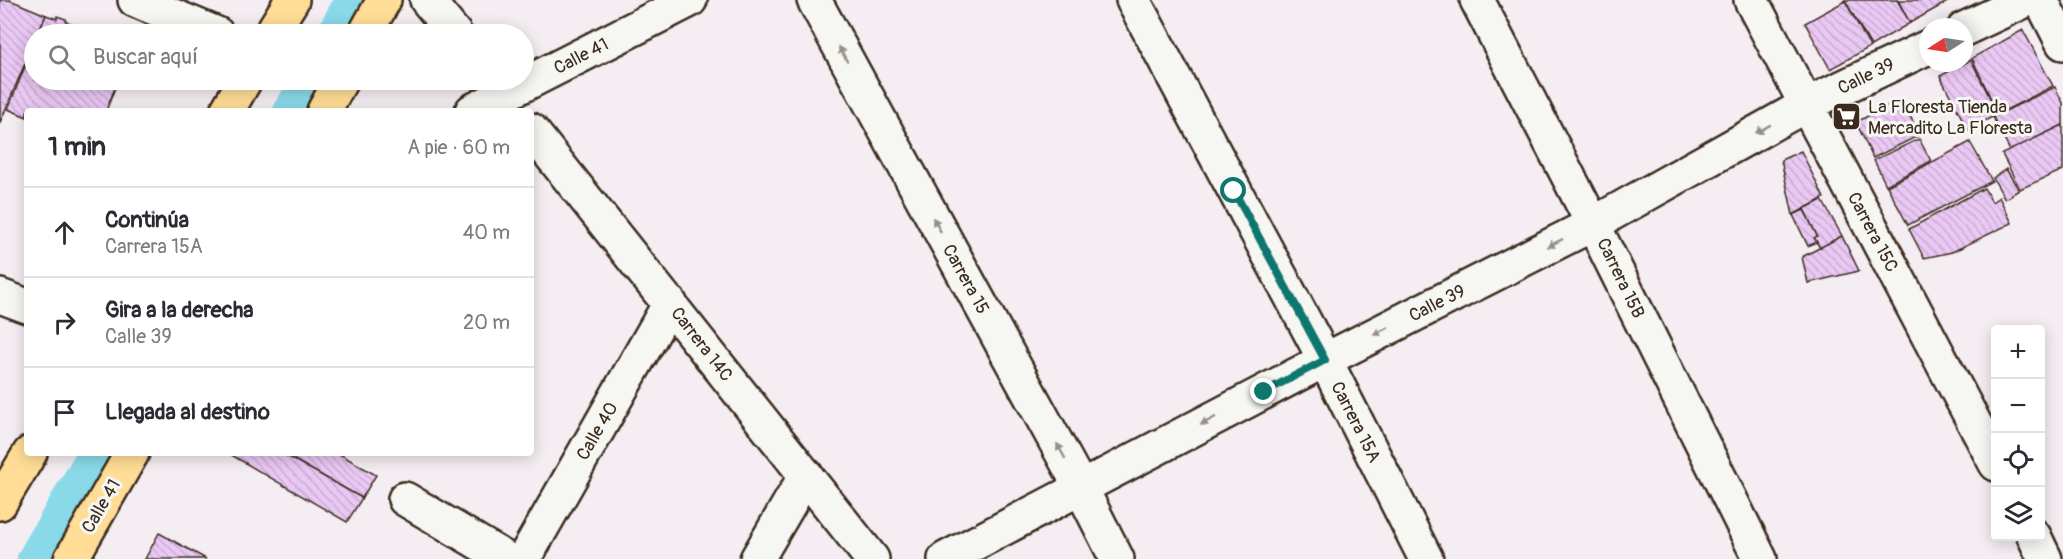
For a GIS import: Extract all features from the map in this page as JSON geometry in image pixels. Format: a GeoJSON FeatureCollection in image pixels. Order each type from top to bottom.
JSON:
{"type":"FeatureCollection","features":[{"type":"Feature","properties":{"kind":"main road"},"geometry":{"type":"LineString","coordinates":[[277,24],[292,0]]}},
{"type":"Feature","properties":{"kind":"main road"},"geometry":{"type":"LineString","coordinates":[[371,24],[384,0]]}},
{"type":"Feature","properties":{"kind":"main road"},"geometry":{"type":"LineString","coordinates":[[229,108],[239,90]]}},
{"type":"Feature","properties":{"kind":"main road"},"geometry":{"type":"LineString","coordinates":[[326,108],[336,90]]}},
{"type":"Feature","properties":{"kind":"main road"},"geometry":{"type":"LineString","coordinates":[[0,503],[28,456]]}},
{"type":"Feature","properties":{"kind":"main road","name":"Calle 41"},"geometry":{"type":"LineString","coordinates":[[71,559],[130,456]]}},
{"type":"Feature","properties":{"kind":"street"},"geometry":{"type":"LineString","coordinates":[[135,0],[193,24]]}},
{"type":"Feature","properties":{"kind":"street"},"geometry":{"type":"LineString","coordinates":[[427,0],[446,24]]}},
{"type":"Feature","properties":{"kind":"street","name":"Calle 41"},"geometry":{"type":"LineString","coordinates":[[534,79],[690,0]]}},
{"type":"Feature","properties":{"kind":"street","name":"Carrera 15"},"geometry":{"type":"LineString","coordinates":[[813,0],[1081,488],[1117,559]]}},
{"type":"Feature","properties":{"kind":"street","name":"Carrera 15A"},"geometry":{"type":"LineString","coordinates":[[1133,0],[1325,360],[1426,559]]}},
{"type":"Feature","properties":{"kind":"street","name":"Carrera 15B"},"geometry":{"type":"LineString","coordinates":[[1477,0],[1593,224],[1760,559]]}},
{"type":"Feature","properties":{"kind":"street","name":"Carrera 15C"},"geometry":{"type":"LineString","coordinates":[[1751,0],[1991,456]]}},
{"type":"Feature","properties":{"kind":"street"},"geometry":{"type":"LineString","coordinates":[[1973,25],[2026,0]]}},
{"type":"Feature","properties":{"kind":"street"},"geometry":{"type":"LineString","coordinates":[[2041,0],[2063,43]]}},
{"type":"Feature","properties":{"kind":"street","name":"Calle 39"},"geometry":{"type":"LineString","coordinates":[[945,559],[1325,360],[1593,224],[1806,105],[1919,51]]}},
{"type":"Feature","properties":{"kind":"street","name":"Calle 41"},"geometry":{"type":"LineString","coordinates":[[478,108],[503,95]]}},
{"type":"Feature","properties":{"kind":"street","name":"Carrera 14C"},"geometry":{"type":"LineString","coordinates":[[534,134],[872,559]]}},
{"type":"Feature","properties":{"kind":"street"},"geometry":{"type":"LineString","coordinates":[[0,296],[24,305]]}},
{"type":"Feature","properties":{"kind":"street","name":"Calle 40"},"geometry":{"type":"LineString","coordinates":[[524,559],[670,303]]}},
{"type":"Feature","properties":{"kind":"street"},"geometry":{"type":"LineString","coordinates":[[757,559],[806,475]]}},
{"type":"Feature","properties":{"kind":"street"},"geometry":{"type":"LineString","coordinates":[[405,499],[506,559]]}},
{"type":"Feature","properties":{"kind":"street"},"geometry":{"type":"LineString","coordinates":[[2036,541],[2046,559]]}},
{"type":"Feature","properties":{"kind":"building"},"geometry":{"type":"Polygon","coordinates":[[[0,0],[10,0],[46,15],[42,24],[24,24],[24,66],[0,123],[0,0]]]}},
{"type":"Feature","properties":{"kind":"building"},"geometry":{"type":"Polygon","coordinates":[[[1845,0],[1897,0],[1910,23],[1871,46],[1845,0]]]}},
{"type":"Feature","properties":{"kind":"building"},"geometry":{"type":"Polygon","coordinates":[[[1898,0],[1948,0],[1949,1],[1910,23],[1898,0]]]}},
{"type":"Feature","properties":{"kind":"building"},"geometry":{"type":"Polygon","coordinates":[[[1845,1],[1870,47],[1830,69],[1805,23],[1845,1]]]}},
{"type":"Feature","properties":{"kind":"building"},"geometry":{"type":"Polygon","coordinates":[[[46,15],[66,19],[66,22],[72,24],[42,24],[46,15]]]}},
{"type":"Feature","properties":{"kind":"building"},"geometry":{"type":"Polygon","coordinates":[[[2023,30],[2053,86],[1998,114],[1973,57],[2023,30]]]}},
{"type":"Feature","properties":{"kind":"building"},"geometry":{"type":"Polygon","coordinates":[[[1973,64],[1998,114],[1968,130],[1940,76],[1948,72],[1973,72],[1973,64]]]}},
{"type":"Feature","properties":{"kind":"building"},"geometry":{"type":"Polygon","coordinates":[[[24,69],[24,90],[114,90],[107,108],[24,108],[24,116],[8,109],[24,69]]]}},
{"type":"Feature","properties":{"kind":"building"},"geometry":{"type":"Polygon","coordinates":[[[2055,87],[2063,103],[2063,125],[2010,151],[1993,117],[2055,87]]]}},
{"type":"Feature","properties":{"kind":"building"},"geometry":{"type":"Polygon","coordinates":[[[1901,99],[1920,135],[1873,158],[1856,122],[1901,99]]]}},
{"type":"Feature","properties":{"kind":"building"},"geometry":{"type":"Polygon","coordinates":[[[2063,125],[2063,170],[2020,189],[2002,154],[2063,125]]]}},
{"type":"Feature","properties":{"kind":"building"},"geometry":{"type":"Polygon","coordinates":[[[1919,139],[1931,161],[1886,185],[1874,160],[1919,139]]]}},
{"type":"Feature","properties":{"kind":"building"},"geometry":{"type":"Polygon","coordinates":[[[1970,142],[1992,181],[1908,225],[1887,186],[1970,142]]]}},
{"type":"Feature","properties":{"kind":"building"},"geometry":{"type":"Polygon","coordinates":[[[1801,151],[1824,198],[1793,215],[1781,160],[1801,151]]]}},
{"type":"Feature","properties":{"kind":"building"},"geometry":{"type":"Polygon","coordinates":[[[2006,169],[2019,190],[2005,199],[1993,178],[2006,169]]]}},
{"type":"Feature","properties":{"kind":"building"},"geometry":{"type":"Polygon","coordinates":[[[1984,188],[1992,202],[1999,197],[2012,223],[1952,252],[1924,258],[1909,229],[1984,188]]]}},
{"type":"Feature","properties":{"kind":"building"},"geometry":{"type":"Polygon","coordinates":[[[1822,200],[1842,236],[1820,248],[1804,209],[1822,200]]]}},
{"type":"Feature","properties":{"kind":"building"},"geometry":{"type":"Polygon","coordinates":[[[1804,210],[1817,236],[1814,238],[1817,242],[1808,246],[1793,215],[1804,210]]]}},
{"type":"Feature","properties":{"kind":"building"},"geometry":{"type":"Polygon","coordinates":[[[1842,236],[1859,271],[1808,283],[1802,257],[1842,236]]]}},
{"type":"Feature","properties":{"kind":"building"},"geometry":{"type":"Polygon","coordinates":[[[233,456],[287,456],[362,498],[347,522],[233,456]]]}},
{"type":"Feature","properties":{"kind":"building"},"geometry":{"type":"Polygon","coordinates":[[[287,456],[343,456],[376,475],[362,498],[287,456]]]}},
{"type":"Feature","properties":{"kind":"building"},"geometry":{"type":"Polygon","coordinates":[[[159,533],[206,559],[145,559],[159,533]]]}},
{"type":"Feature","properties":{"kind":"waterway"},"geometry":{"type":"LineString","coordinates":[[338,24],[351,0]]}},
{"type":"Feature","properties":{"kind":"waterway"},"geometry":{"type":"LineString","coordinates":[[291,108],[301,90]]}},
{"type":"Feature","properties":{"kind":"waterway"},"geometry":{"type":"LineString","coordinates":[[33,559],[92,456]]}},
{"type":"Feature","properties":{"kind":"place","name":"La Floresta Tienda Mercadito La Floresta"},"geometry":{"type":"Point","coordinates":[1847,117]}},
{"type":"Feature","properties":{"kind":"route"},"geometry":{"type":"LineString","coordinates":[[1234,191],[1325,360],[1264,392]]}}]}
